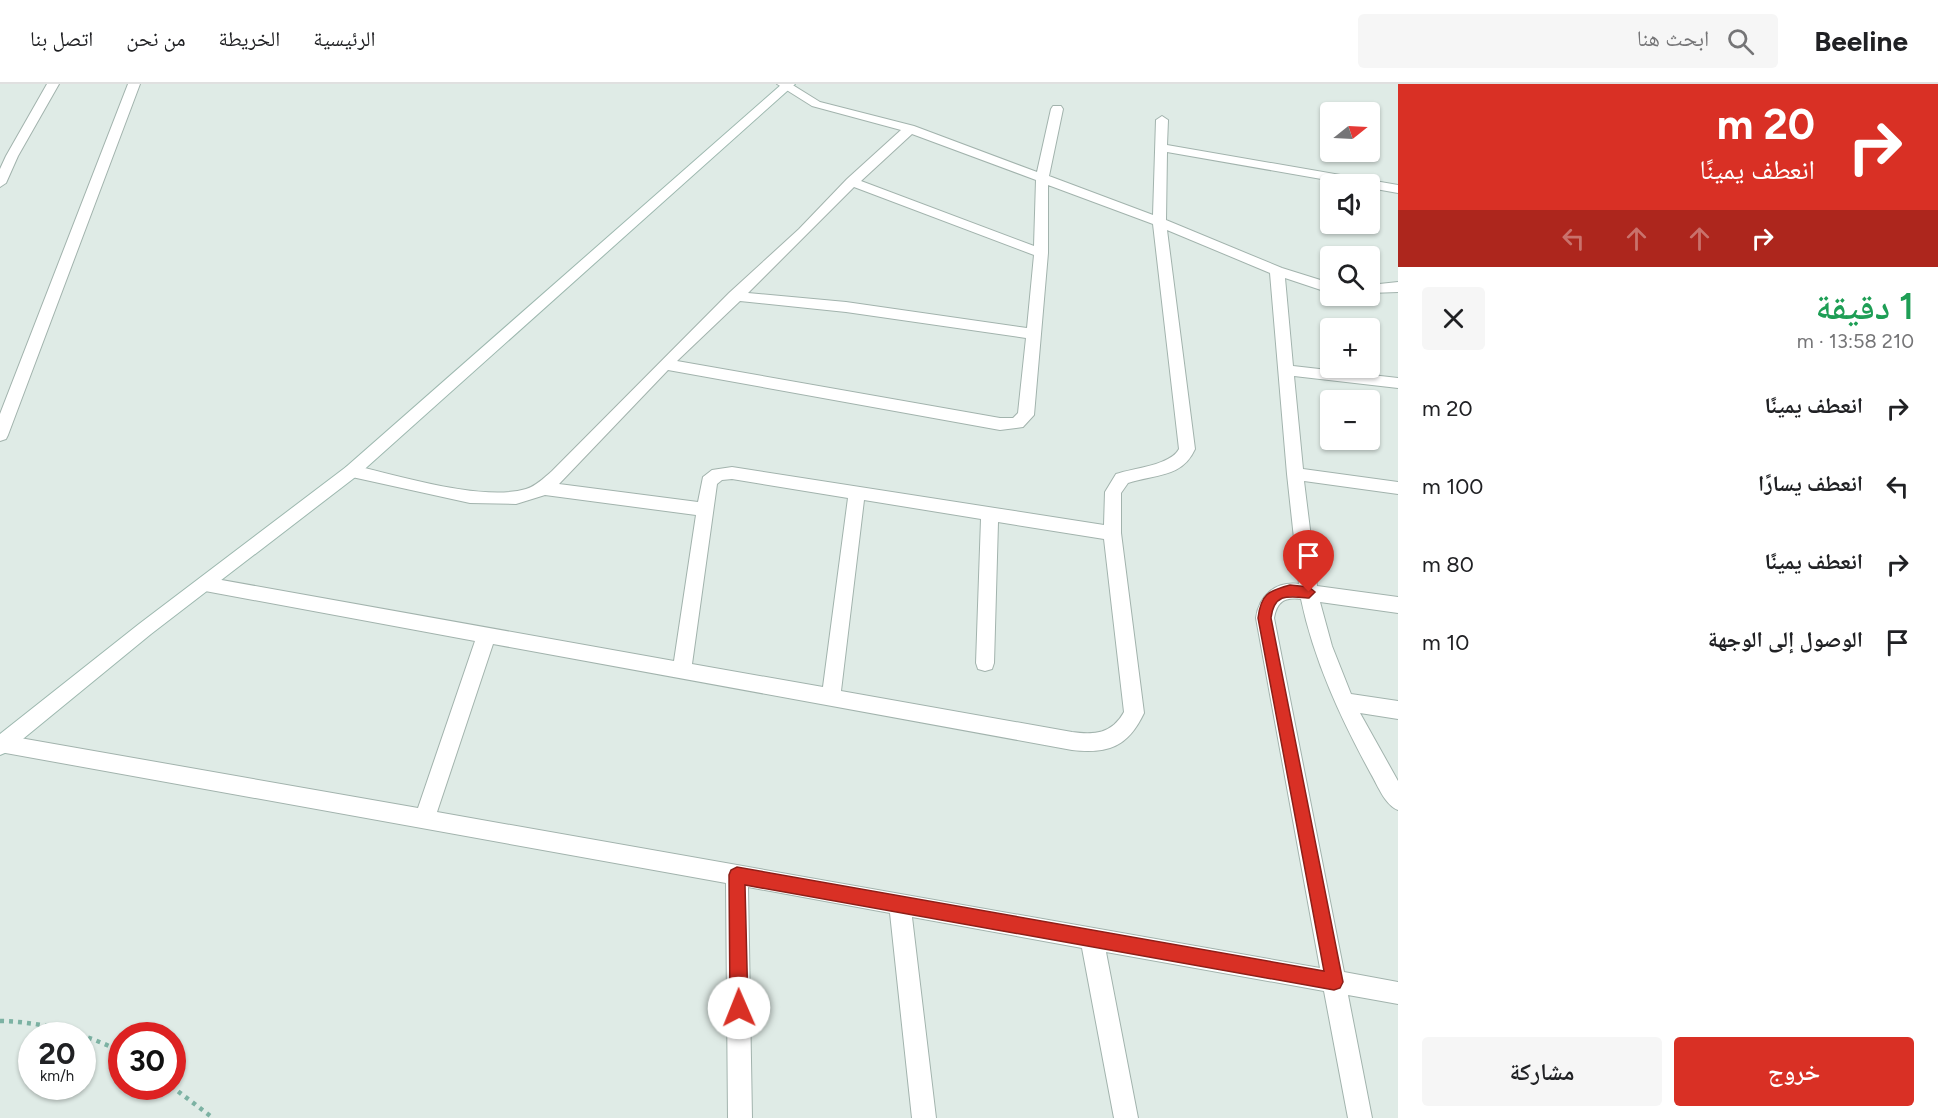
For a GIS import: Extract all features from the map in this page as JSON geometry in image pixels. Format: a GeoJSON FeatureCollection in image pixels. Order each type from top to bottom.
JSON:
{"type":"FeatureCollection","features":[{"type":"Feature","properties":{"kind":"street"},"geometry":{"type":"LineString","coordinates":[[0,183],[6,156],[53,84]]}},
{"type":"Feature","properties":{"kind":"street"},"geometry":{"type":"LineString","coordinates":[[0,435],[134,84]]}},
{"type":"Feature","properties":{"kind":"street"},"geometry":{"type":"LineString","coordinates":[[1,745],[352,471],[786,85],[816,104],[910,129],[1159,222],[1276,271],[1320,285]]}},
{"type":"Feature","properties":{"kind":"street"},"geometry":{"type":"LineString","coordinates":[[664,364],[1000,424],[1017,423],[1026,416],[1041,253],[1042,179],[1057,109]]}},
{"type":"Feature","properties":{"kind":"street"},"geometry":{"type":"LineString","coordinates":[[205,584],[1089,744],[1105,742],[1119,736],[1128,726],[1134,714],[1112,533],[1113,492],[1122,478],[1172,468],[1184,457],[1187,448],[1159,222],[1158,187],[1163,148],[1162,120]]}},
{"type":"Feature","properties":{"kind":"street"},"geometry":{"type":"LineString","coordinates":[[352,471],[493,500],[531,495],[558,475],[664,364],[910,129]]}},
{"type":"Feature","properties":{"kind":"street"},"geometry":{"type":"LineString","coordinates":[[1163,148],[1398,189]]}},
{"type":"Feature","properties":{"kind":"street"},"geometry":{"type":"LineString","coordinates":[[852,182],[1041,253]]}},
{"type":"Feature","properties":{"kind":"street"},"geometry":{"type":"LineString","coordinates":[[1276,271],[1295,474],[1309,592],[1318,627],[1347,702],[1362,737],[1398,800]]}},
{"type":"Feature","properties":{"kind":"street"},"geometry":{"type":"LineString","coordinates":[[1380,288],[1398,287]]}},
{"type":"Feature","properties":{"kind":"street"},"geometry":{"type":"LineString","coordinates":[[734,297],[846,307],[1034,334]]}},
{"type":"Feature","properties":{"kind":"street"},"geometry":{"type":"LineString","coordinates":[[1286,370],[1398,383]]}},
{"type":"Feature","properties":{"kind":"street"},"geometry":{"type":"LineString","coordinates":[[682,669],[709,481],[718,474],[732,473],[1112,533]]}},
{"type":"Feature","properties":{"kind":"street"},"geometry":{"type":"LineString","coordinates":[[1295,474],[1398,488]]}},
{"type":"Feature","properties":{"kind":"street"},"geometry":{"type":"LineString","coordinates":[[542,488],[705,510]]}},
{"type":"Feature","properties":{"kind":"street"},"geometry":{"type":"LineString","coordinates":[[831,696],[857,493]]}},
{"type":"Feature","properties":{"kind":"street"},"geometry":{"type":"LineString","coordinates":[[985,663],[990,514]]}},
{"type":"Feature","properties":{"kind":"street"},"geometry":{"type":"LineString","coordinates":[[1360,1118],[1264,618],[1266,604],[1275,595],[1290,590],[1398,605]]}},
{"type":"Feature","properties":{"kind":"street"},"geometry":{"type":"LineString","coordinates":[[424,820],[487,634]]}},
{"type":"Feature","properties":{"kind":"street"},"geometry":{"type":"LineString","coordinates":[[1347,702],[1398,710]]}},
{"type":"Feature","properties":{"kind":"street"},"geometry":{"type":"LineString","coordinates":[[1,745],[1398,993]]}},
{"type":"Feature","properties":{"kind":"street"},"geometry":{"type":"LineString","coordinates":[[737,875],[740,1118]]}},
{"type":"Feature","properties":{"kind":"street"},"geometry":{"type":"LineString","coordinates":[[900,904],[924,1118]]}},
{"type":"Feature","properties":{"kind":"street"},"geometry":{"type":"LineString","coordinates":[[1092,939],[1126,1118]]}},
{"type":"Feature","properties":{"kind":"path"},"geometry":{"type":"LineString","coordinates":[[0,1021],[42,1024],[77,1032],[108,1046]]}},
{"type":"Feature","properties":{"kind":"path"},"geometry":{"type":"LineString","coordinates":[[186,1097],[213,1118]]}},
{"type":"Feature","properties":{"kind":"route"},"geometry":{"type":"LineString","coordinates":[[739,1008],[737,875],[1334,982],[1264,618],[1266,604],[1275,595],[1290,590],[1309,592]]}}]}
